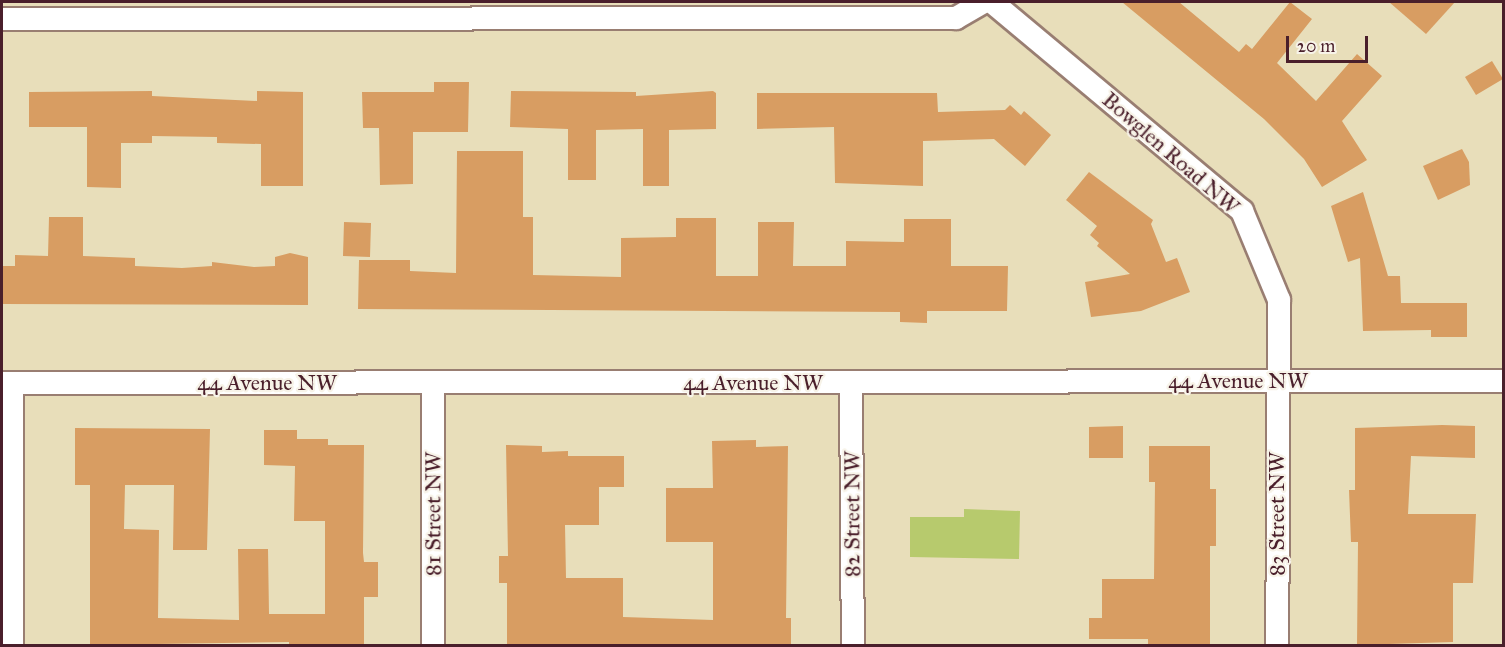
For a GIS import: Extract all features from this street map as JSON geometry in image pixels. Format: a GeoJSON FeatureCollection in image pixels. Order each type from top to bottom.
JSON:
{"type":"FeatureCollection","features":[{"type":"Feature","properties":{"kind":"street"},"geometry":{"type":"LineString","coordinates":[[2,19],[501,10],[956,18],[984,2]]}},
{"type":"Feature","properties":{"kind":"street","name":"Bowglen Road NW"},"geometry":{"type":"LineString","coordinates":[[992,2],[1242,211],[1279,300],[1277,382]]}},
{"type":"Feature","properties":{"kind":"street","name":"44 Avenue NW"},"geometry":{"type":"LineString","coordinates":[[7,383],[1503,381]]}},
{"type":"Feature","properties":{"kind":"street","name":"81 Street NW"},"geometry":{"type":"LineString","coordinates":[[433,382],[433,645]]}},
{"type":"Feature","properties":{"kind":"street","name":"83 Street NW"},"geometry":{"type":"LineString","coordinates":[[1277,382],[1277,645]]}},
{"type":"Feature","properties":{"kind":"street"},"geometry":{"type":"LineString","coordinates":[[7,383],[12,645]]}},
{"type":"Feature","properties":{"kind":"street","name":"82 Street NW"},"geometry":{"type":"LineString","coordinates":[[851,383],[853,645]]}},
{"type":"Feature","properties":{"kind":"green space"},"geometry":{"type":"Polygon","coordinates":[[[964,509],[1020,511],[1019,559],[910,557],[910,517],[964,517],[964,509]]]}},
{"type":"Feature","properties":{"kind":"building"},"geometry":{"type":"Polygon","coordinates":[[[1122,2],[1179,2],[1239,52],[1246,44],[1252,49],[1290,2],[1312,19],[1277,63],[1316,101],[1357,54],[1382,76],[1342,121],[1367,160],[1322,187],[1304,159],[1264,119],[1122,2]]]}},
{"type":"Feature","properties":{"kind":"building"},"geometry":{"type":"Polygon","coordinates":[[[1389,2],[1455,2],[1426,34],[1389,2]]]}},
{"type":"Feature","properties":{"kind":"building"},"geometry":{"type":"Polygon","coordinates":[[[1492,61],[1503,79],[1476,95],[1465,77],[1492,61]]]}},
{"type":"Feature","properties":{"kind":"building"},"geometry":{"type":"Polygon","coordinates":[[[434,82],[469,82],[468,132],[413,132],[413,184],[380,185],[379,128],[363,128],[362,92],[434,92],[434,82]]]}},
{"type":"Feature","properties":{"kind":"building"},"geometry":{"type":"Polygon","coordinates":[[[152,91],[152,96],[257,101],[257,91],[303,92],[303,186],[261,186],[261,144],[217,143],[217,137],[152,136],[152,143],[121,143],[121,188],[87,187],[87,127],[29,127],[29,92],[152,91]]]}},
{"type":"Feature","properties":{"kind":"building"},"geometry":{"type":"Polygon","coordinates":[[[511,91],[636,92],[636,96],[713,91],[716,93],[716,129],[669,130],[669,186],[643,186],[643,129],[596,130],[596,180],[568,180],[568,129],[510,127],[511,91]]]}},
{"type":"Feature","properties":{"kind":"building"},"geometry":{"type":"Polygon","coordinates":[[[757,93],[937,93],[938,112],[1005,110],[1010,105],[1021,115],[1024,111],[1051,135],[1025,166],[994,139],[923,141],[923,186],[835,183],[834,127],[757,129],[757,93]]]}},
{"type":"Feature","properties":{"kind":"building"},"geometry":{"type":"Polygon","coordinates":[[[1462,149],[1469,162],[1470,185],[1438,200],[1423,166],[1462,149]]]}},
{"type":"Feature","properties":{"kind":"building"},"geometry":{"type":"Polygon","coordinates":[[[457,151],[523,151],[523,217],[533,217],[533,275],[621,277],[621,238],[676,237],[676,218],[716,218],[716,276],[758,276],[758,222],[794,222],[793,266],[846,266],[846,241],[904,242],[904,219],[951,219],[951,266],[1008,266],[1007,311],[927,311],[927,323],[900,322],[900,312],[358,309],[359,260],[410,260],[410,271],[456,273],[457,151]]]}},
{"type":"Feature","properties":{"kind":"building"},"geometry":{"type":"Polygon","coordinates":[[[1089,172],[1153,220],[1151,224],[1166,262],[1177,258],[1190,292],[1141,311],[1091,317],[1085,282],[1130,274],[1097,246],[1099,243],[1090,235],[1097,226],[1066,200],[1089,172]]]}},
{"type":"Feature","properties":{"kind":"building"},"geometry":{"type":"Polygon","coordinates":[[[1363,192],[1388,276],[1400,276],[1401,303],[1467,303],[1467,337],[1431,337],[1431,330],[1363,331],[1360,258],[1348,262],[1331,206],[1363,192]]]}},
{"type":"Feature","properties":{"kind":"building"},"geometry":{"type":"Polygon","coordinates":[[[49,217],[83,217],[83,256],[135,258],[135,266],[182,268],[212,266],[212,262],[254,267],[275,266],[275,257],[290,253],[308,257],[308,305],[2,304],[2,266],[15,266],[15,255],[48,256],[49,217]]]}},
{"type":"Feature","properties":{"kind":"building"},"geometry":{"type":"Polygon","coordinates":[[[344,222],[371,223],[370,257],[343,256],[344,222]]]}},
{"type":"Feature","properties":{"kind":"building"},"geometry":{"type":"Polygon","coordinates":[[[1123,426],[1123,458],[1089,458],[1089,427],[1123,426]]]}},
{"type":"Feature","properties":{"kind":"building"},"geometry":{"type":"Polygon","coordinates":[[[1475,426],[1475,458],[1411,456],[1408,514],[1476,514],[1473,583],[1453,583],[1453,642],[1357,645],[1358,542],[1351,542],[1349,490],[1355,490],[1355,428],[1475,426]]]}},
{"type":"Feature","properties":{"kind":"building"},"geometry":{"type":"Polygon","coordinates":[[[75,428],[210,429],[207,550],[173,550],[174,485],[125,485],[124,529],[159,530],[158,618],[239,620],[238,549],[268,549],[269,614],[325,614],[325,521],[294,521],[295,466],[264,465],[264,430],[297,430],[297,439],[328,439],[328,445],[364,445],[363,553],[364,562],[378,562],[378,597],[364,597],[364,645],[289,645],[289,642],[90,645],[90,485],[75,485],[75,428]]]}},
{"type":"Feature","properties":{"kind":"building"},"geometry":{"type":"Polygon","coordinates":[[[756,440],[756,447],[788,446],[786,618],[791,618],[791,645],[507,645],[507,583],[499,583],[499,556],[508,556],[506,445],[542,446],[542,452],[568,451],[568,456],[624,456],[624,487],[599,487],[599,525],[565,525],[566,578],[623,578],[623,617],[713,620],[713,542],[666,542],[666,488],[713,488],[712,441],[756,440]]]}},
{"type":"Feature","properties":{"kind":"building"},"geometry":{"type":"Polygon","coordinates":[[[1149,446],[1210,446],[1210,489],[1216,489],[1216,546],[1210,546],[1210,645],[1148,645],[1148,639],[1089,639],[1089,618],[1102,618],[1102,579],[1154,579],[1155,482],[1149,482],[1149,446]]]}}]}
